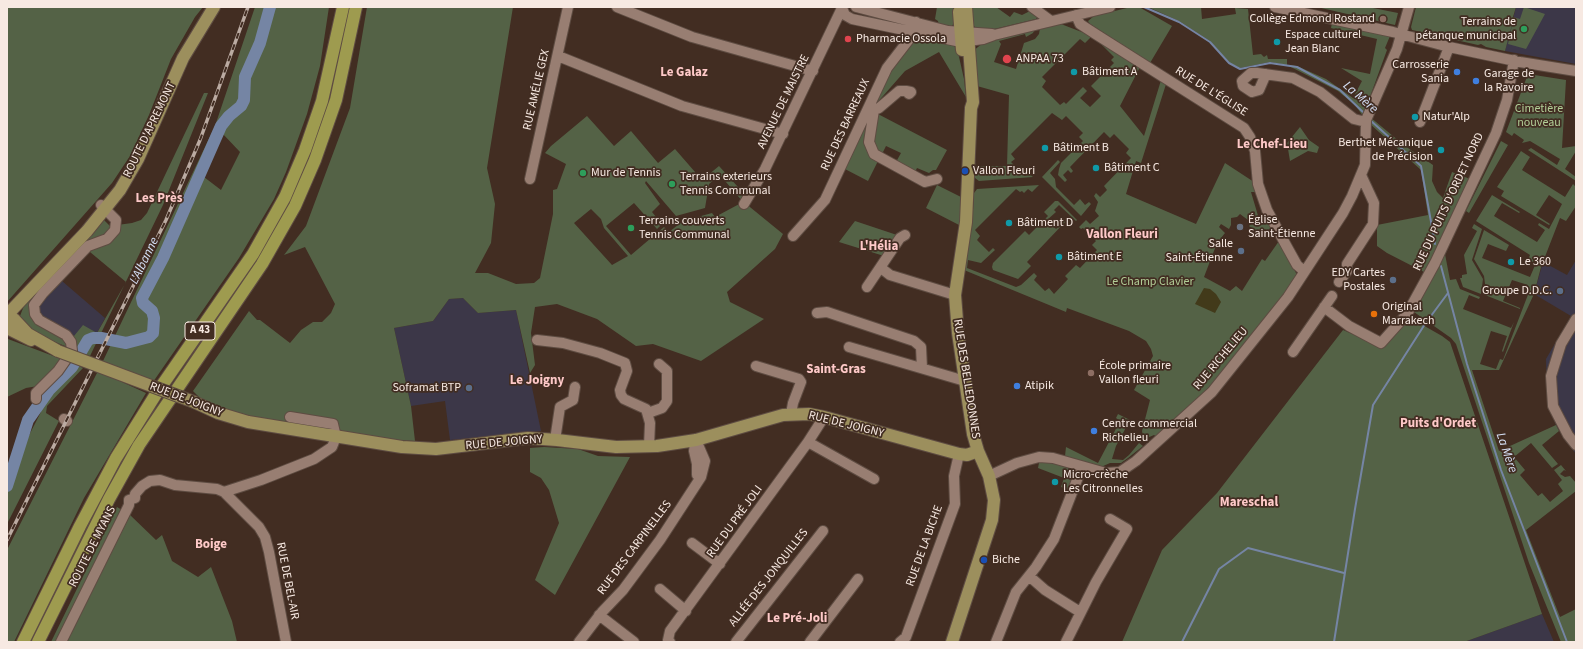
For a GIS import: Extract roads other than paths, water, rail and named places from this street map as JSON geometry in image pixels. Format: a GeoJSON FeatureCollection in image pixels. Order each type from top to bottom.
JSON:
{"type":"FeatureCollection","features":[{"type":"Feature","properties":{"kind":"highway","name":"A 43"},"geometry":{"type":"LineString","coordinates":[[23,642],[80,526],[116,458],[152,400],[253,254],[284,197],[305,150],[322,101],[343,7]]}},
{"type":"Feature","properties":{"kind":"highway","name":"A 43"},"geometry":{"type":"LineString","coordinates":[[38,642],[106,505],[139,445],[259,269],[295,206],[315,160],[336,100],[356,7]]}},
{"type":"Feature","properties":{"kind":"main road","name":"ROUTE D'APREMONT"},"geometry":{"type":"LineString","coordinates":[[7,306],[103,207],[134,156],[178,54],[207,7]]}},
{"type":"Feature","properties":{"kind":"main road","name":"ROUTE D'APREMONT"},"geometry":{"type":"LineString","coordinates":[[7,315],[28,294],[103,207],[138,159],[184,58],[214,7]]}},
{"type":"Feature","properties":{"kind":"main road","name":"RUE DES BELLEDONNES"},"geometry":{"type":"LineString","coordinates":[[952,642],[992,520],[994,500],[989,476],[978,451],[973,434],[955,295],[966,222],[971,108],[969,101],[964,36],[959,7]]}},
{"type":"Feature","properties":{"kind":"main road","name":"RUE DES BELLEDONNES"},"geometry":{"type":"LineString","coordinates":[[964,36],[966,7]]}},
{"type":"Feature","properties":{"kind":"main road"},"geometry":{"type":"LineString","coordinates":[[20,323],[18,315],[19,307],[28,294]]}},
{"type":"Feature","properties":{"kind":"main road","name":"RUE DE JOIGNY"},"geometry":{"type":"LineString","coordinates":[[7,319],[14,319],[20,323],[28,334],[58,351]]}},
{"type":"Feature","properties":{"kind":"main road","name":"RUE DE JOIGNY"},"geometry":{"type":"LineString","coordinates":[[8,330],[58,351],[194,402],[218,413],[248,422],[402,447],[436,449],[528,438],[616,447],[649,446],[696,440],[760,421],[791,414],[824,417],[959,454],[967,455],[978,451]]}},
{"type":"Feature","properties":{"kind":"street","name":"RUE AMÉLIE GEX"},"geometry":{"type":"LineString","coordinates":[[530,179],[568,7]]}},
{"type":"Feature","properties":{"kind":"street"},"geometry":{"type":"LineString","coordinates":[[617,7],[692,37],[813,72]]}},
{"type":"Feature","properties":{"kind":"street"},"geometry":{"type":"LineString","coordinates":[[842,7],[845,15],[852,19],[914,33],[964,36],[994,35],[1110,7]]}},
{"type":"Feature","properties":{"kind":"street","name":"AVENUE DE MAISTRE"},"geometry":{"type":"LineString","coordinates":[[744,204],[766,170],[842,7]]}},
{"type":"Feature","properties":{"kind":"street"},"geometry":{"type":"LineString","coordinates":[[856,7],[964,36]]}},
{"type":"Feature","properties":{"kind":"street"},"geometry":{"type":"LineString","coordinates":[[1032,7],[1051,21]]}},
{"type":"Feature","properties":{"kind":"street"},"geometry":{"type":"LineString","coordinates":[[1275,7],[1402,34],[1449,47],[1576,71]]}},
{"type":"Feature","properties":{"kind":"street"},"geometry":{"type":"LineString","coordinates":[[1402,34],[1409,7]]}},
{"type":"Feature","properties":{"kind":"street","name":"RUE DE L'ÉGLISE"},"geometry":{"type":"LineString","coordinates":[[1076,15],[1080,24],[1244,128],[1250,137],[1255,151],[1258,184],[1267,210],[1287,247],[1298,265],[1304,271]]}},
{"type":"Feature","properties":{"kind":"street","name":"RUE DES BARREAUX"},"geometry":{"type":"LineString","coordinates":[[793,236],[825,200],[872,109],[887,68],[914,33],[916,22]]}},
{"type":"Feature","properties":{"kind":"street","name":"RUE RICHELIEU"},"geometry":{"type":"LineString","coordinates":[[989,476],[1017,463],[1039,457],[1053,458],[1106,473],[1114,473],[1125,469],[1212,392],[1288,296],[1343,212],[1365,165],[1366,121],[1402,34]]}},
{"type":"Feature","properties":{"kind":"street"},"geometry":{"type":"LineString","coordinates":[[1420,122],[1449,47]]}},
{"type":"Feature","properties":{"kind":"street"},"geometry":{"type":"LineString","coordinates":[[558,56],[682,106],[783,134]]}},
{"type":"Feature","properties":{"kind":"street","name":"RUE DU PUITS D'ORDET NORD"},"geometry":{"type":"LineString","coordinates":[[1324,307],[1349,326],[1382,342],[1407,314],[1422,290],[1496,133],[1507,100],[1514,60]]}},
{"type":"Feature","properties":{"kind":"street"},"geometry":{"type":"LineString","coordinates":[[1266,74],[1293,78],[1307,84],[1338,104],[1354,119],[1366,121]]}},
{"type":"Feature","properties":{"kind":"street"},"geometry":{"type":"LineString","coordinates":[[906,91],[900,91],[879,108],[872,109],[868,138],[869,147],[874,154],[925,182],[937,179]]}},
{"type":"Feature","properties":{"kind":"street"},"geometry":{"type":"LineString","coordinates":[[1339,282],[1347,271],[1347,264],[1373,224],[1374,203],[1361,175]]}},
{"type":"Feature","properties":{"kind":"street"},"geometry":{"type":"LineString","coordinates":[[36,399],[36,393],[58,371],[72,351],[72,342],[66,335],[39,320],[35,314],[34,305],[43,293],[88,246],[103,241],[112,234],[117,225],[116,220],[103,207]]}},
{"type":"Feature","properties":{"kind":"street"},"geometry":{"type":"LineString","coordinates":[[867,287],[900,238],[905,235]]}},
{"type":"Feature","properties":{"kind":"street"},"geometry":{"type":"LineString","coordinates":[[881,268],[890,275],[955,295]]}},
{"type":"Feature","properties":{"kind":"street"},"geometry":{"type":"LineString","coordinates":[[1293,352],[1332,296]]}},
{"type":"Feature","properties":{"kind":"street"},"geometry":{"type":"LineString","coordinates":[[817,313],[826,312],[914,341],[921,347],[922,368]]}},
{"type":"Feature","properties":{"kind":"street"},"geometry":{"type":"LineString","coordinates":[[1576,319],[1561,344],[1551,376],[1553,406],[1568,435],[1576,445]]}},
{"type":"Feature","properties":{"kind":"street"},"geometry":{"type":"LineString","coordinates":[[537,340],[563,343],[600,353],[625,363],[627,371],[620,390],[621,395],[624,399],[646,409],[648,413],[649,446]]}},
{"type":"Feature","properties":{"kind":"street"},"geometry":{"type":"LineString","coordinates":[[849,347],[965,381]]}},
{"type":"Feature","properties":{"kind":"street"},"geometry":{"type":"LineString","coordinates":[[648,413],[662,408],[667,401],[667,371],[659,364]]}},
{"type":"Feature","properties":{"kind":"street"},"geometry":{"type":"LineString","coordinates":[[756,366],[798,379],[801,382],[791,414]]}},
{"type":"Feature","properties":{"kind":"street"},"geometry":{"type":"LineString","coordinates":[[555,440],[560,407],[573,400],[575,387]]}},
{"type":"Feature","properties":{"kind":"street"},"geometry":{"type":"LineString","coordinates":[[224,492],[261,480],[314,459],[332,447],[336,437],[335,427],[329,422],[290,417]]}},
{"type":"Feature","properties":{"kind":"street","name":"RUE DU PRÉ JOLI"},"geometry":{"type":"LineString","coordinates":[[670,642],[668,640],[670,631],[808,442],[824,417]]}},
{"type":"Feature","properties":{"kind":"street","name":"RUE DES CARPINELLES"},"geometry":{"type":"LineString","coordinates":[[579,642],[599,615],[623,590],[660,540],[695,487],[697,464],[694,452],[696,440]]}},
{"type":"Feature","properties":{"kind":"street"},"geometry":{"type":"LineString","coordinates":[[808,442],[874,479]]}},
{"type":"Feature","properties":{"kind":"street","name":"RUE DE LA BICHE"},"geometry":{"type":"LineString","coordinates":[[900,642],[906,637],[955,504],[954,476],[959,454]]}},
{"type":"Feature","properties":{"kind":"street"},"geometry":{"type":"LineString","coordinates":[[996,642],[1007,610],[1016,592],[1040,562],[1054,539],[1082,467]]}},
{"type":"Feature","properties":{"kind":"street","name":"ROUTE DE MYANS"},"geometry":{"type":"LineString","coordinates":[[61,642],[129,505],[129,500],[135,498],[135,494],[142,486],[150,481],[160,480],[175,485],[217,489],[224,492]]}},
{"type":"Feature","properties":{"kind":"street","name":"RUE DE BEL-AIR"},"geometry":{"type":"LineString","coordinates":[[224,492],[258,526],[265,537],[276,580],[280,618],[286,642]]}},
{"type":"Feature","properties":{"kind":"street"},"geometry":{"type":"LineString","coordinates":[[1066,642],[1080,612],[1112,553],[1127,529],[1110,519]]}},
{"type":"Feature","properties":{"kind":"street","name":"ALLÉE DES JONQUILLES"},"geometry":{"type":"LineString","coordinates":[[736,642],[823,530]]}},
{"type":"Feature","properties":{"kind":"street"},"geometry":{"type":"LineString","coordinates":[[692,543],[720,564]]}},
{"type":"Feature","properties":{"kind":"street"},"geometry":{"type":"LineString","coordinates":[[1029,576],[1045,590],[1080,612]]}},
{"type":"Feature","properties":{"kind":"street"},"geometry":{"type":"LineString","coordinates":[[810,642],[858,579]]}},
{"type":"Feature","properties":{"kind":"street"},"geometry":{"type":"LineString","coordinates":[[660,590],[686,611]]}},
{"type":"Feature","properties":{"kind":"street"},"geometry":{"type":"LineString","coordinates":[[599,615],[634,642]]}},
{"type":"Feature","properties":{"kind":"waterway","name":"L'Albanne"},"geometry":{"type":"LineString","coordinates":[[7,486],[28,420],[49,390],[72,367],[88,340],[93,338],[101,338],[126,343],[149,337],[153,333],[154,318],[152,311],[143,303],[142,298],[163,258],[221,126],[229,116],[241,106],[244,100],[245,77],[260,43],[270,7]]}},
{"type":"Feature","properties":{"kind":"waterway","name":"La Mère"},"geometry":{"type":"LineString","coordinates":[[1144,7],[1179,22],[1210,42],[1229,63],[1240,69],[1270,63],[1297,67],[1340,90],[1364,113]]}},
{"type":"Feature","properties":{"kind":"waterway","name":"La Mère"},"geometry":{"type":"LineString","coordinates":[[1370,120],[1421,166],[1435,244]]}},
{"type":"Feature","properties":{"kind":"waterway","name":"La Mère"},"geometry":{"type":"LineString","coordinates":[[1441,266],[1467,364],[1501,470],[1567,642]]}},
{"type":"Feature","properties":{"kind":"waterway"},"geometry":{"type":"LineString","coordinates":[[1334,642],[1373,405],[1425,324],[1448,293]]}},
{"type":"Feature","properties":{"kind":"waterway"},"geometry":{"type":"LineString","coordinates":[[1182,642],[1219,569],[1248,548],[1344,573]]}},
{"type":"Feature","properties":{"kind":"railway"},"geometry":{"type":"LineString","coordinates":[[7,540],[166,220],[200,140],[248,7]]}},
{"type":"Feature","properties":{"kind":"place","name":"Collège Edmond Rostand"},"geometry":{"type":"Point","coordinates":[1383,19]}},
{"type":"Feature","properties":{"kind":"place","name":"Terrains de pétanque municipal"},"geometry":{"type":"Point","coordinates":[1524,29]}},
{"type":"Feature","properties":{"kind":"place","name":"Pharmacie Ossola"},"geometry":{"type":"Point","coordinates":[848,39]}},
{"type":"Feature","properties":{"kind":"place","name":"Espace culturel Jean Blanc"},"geometry":{"type":"Point","coordinates":[1277,42]}},
{"type":"Feature","properties":{"kind":"place","name":"ANPAA 73"},"geometry":{"type":"Point","coordinates":[1007,59]}},
{"type":"Feature","properties":{"kind":"place","name":"Bâtiment A"},"geometry":{"type":"Point","coordinates":[1074,72]}},
{"type":"Feature","properties":{"kind":"place","name":"Carrosserie Sania"},"geometry":{"type":"Point","coordinates":[1457,72]}},
{"type":"Feature","properties":{"kind":"place","name":"Garage de la Ravoire"},"geometry":{"type":"Point","coordinates":[1476,81]}},
{"type":"Feature","properties":{"kind":"place","name":"Natur'Alp"},"geometry":{"type":"Point","coordinates":[1415,117]}},
{"type":"Feature","properties":{"kind":"place","name":"Bâtiment B"},"geometry":{"type":"Point","coordinates":[1045,148]}},
{"type":"Feature","properties":{"kind":"place","name":"Berthet Mécanique de Précision"},"geometry":{"type":"Point","coordinates":[1441,150]}},
{"type":"Feature","properties":{"kind":"place","name":"Bâtiment C"},"geometry":{"type":"Point","coordinates":[1096,168]}},
{"type":"Feature","properties":{"kind":"place","name":"Vallon Fleuri"},"geometry":{"type":"Point","coordinates":[965,171]}},
{"type":"Feature","properties":{"kind":"place","name":"Mur de Tennis"},"geometry":{"type":"Point","coordinates":[583,173]}},
{"type":"Feature","properties":{"kind":"place","name":"Terrains exterieurs Tennis Communal"},"geometry":{"type":"Point","coordinates":[672,184]}},
{"type":"Feature","properties":{"kind":"place","name":"Bâtiment D"},"geometry":{"type":"Point","coordinates":[1009,223]}},
{"type":"Feature","properties":{"kind":"place","name":"Église Saint-Étienne"},"geometry":{"type":"Point","coordinates":[1240,227]}},
{"type":"Feature","properties":{"kind":"place","name":"Terrains couverts Tennis Communal"},"geometry":{"type":"Point","coordinates":[631,228]}},
{"type":"Feature","properties":{"kind":"place","name":"Salle Saint-Étienne"},"geometry":{"type":"Point","coordinates":[1241,251]}},
{"type":"Feature","properties":{"kind":"place","name":"Bâtiment E"},"geometry":{"type":"Point","coordinates":[1059,257]}},
{"type":"Feature","properties":{"kind":"place","name":"Le 360"},"geometry":{"type":"Point","coordinates":[1511,262]}},
{"type":"Feature","properties":{"kind":"place","name":"EDY Cartes Postales"},"geometry":{"type":"Point","coordinates":[1393,280]}},
{"type":"Feature","properties":{"kind":"place","name":"Groupe D.D.C."},"geometry":{"type":"Point","coordinates":[1560,291]}},
{"type":"Feature","properties":{"kind":"place","name":"Original Marrakech"},"geometry":{"type":"Point","coordinates":[1374,314]}},
{"type":"Feature","properties":{"kind":"place","name":"École primaire Vallon fleuri"},"geometry":{"type":"Point","coordinates":[1091,373]}},
{"type":"Feature","properties":{"kind":"place","name":"Atipik"},"geometry":{"type":"Point","coordinates":[1017,386]}},
{"type":"Feature","properties":{"kind":"place","name":"Soframat BTP"},"geometry":{"type":"Point","coordinates":[469,388]}},
{"type":"Feature","properties":{"kind":"place","name":"Centre commercial Richelieu"},"geometry":{"type":"Point","coordinates":[1094,431]}},
{"type":"Feature","properties":{"kind":"place","name":"Micro-crèche Les Citronnelles"},"geometry":{"type":"Point","coordinates":[1055,482]}},
{"type":"Feature","properties":{"kind":"place","name":"Biche"},"geometry":{"type":"Point","coordinates":[984,560]}},
{"type":"Feature","properties":{"kind":"district","name":"Le Galaz"},"geometry":{"type":"Point","coordinates":[684,73]}},
{"type":"Feature","properties":{"kind":"district","name":"Le Chef-Lieu"},"geometry":{"type":"Point","coordinates":[1272,145]}},
{"type":"Feature","properties":{"kind":"district","name":"Les Près"},"geometry":{"type":"Point","coordinates":[159,199]}},
{"type":"Feature","properties":{"kind":"district","name":"Vallon Fleuri"},"geometry":{"type":"Point","coordinates":[1122,235]}},
{"type":"Feature","properties":{"kind":"district","name":"L'Hélia"},"geometry":{"type":"Point","coordinates":[879,247]}},
{"type":"Feature","properties":{"kind":"district","name":"Saint-Gras"},"geometry":{"type":"Point","coordinates":[836,370]}},
{"type":"Feature","properties":{"kind":"district","name":"Le Joigny"},"geometry":{"type":"Point","coordinates":[537,381]}},
{"type":"Feature","properties":{"kind":"district","name":"Puits d'Ordet"},"geometry":{"type":"Point","coordinates":[1438,424]}},
{"type":"Feature","properties":{"kind":"district","name":"Mareschal"},"geometry":{"type":"Point","coordinates":[1249,503]}},
{"type":"Feature","properties":{"kind":"district","name":"Boige"},"geometry":{"type":"Point","coordinates":[211,545]}},
{"type":"Feature","properties":{"kind":"district","name":"Le Pré-Joli"},"geometry":{"type":"Point","coordinates":[797,619]}},
{"type":"Feature","properties":{"kind":"park label","name":"Cimetière nouveau"},"geometry":{"type":"Point","coordinates":[1539,116]}},
{"type":"Feature","properties":{"kind":"park label","name":"Le Champ Clavier"},"geometry":{"type":"Point","coordinates":[1150,282]}}]}
